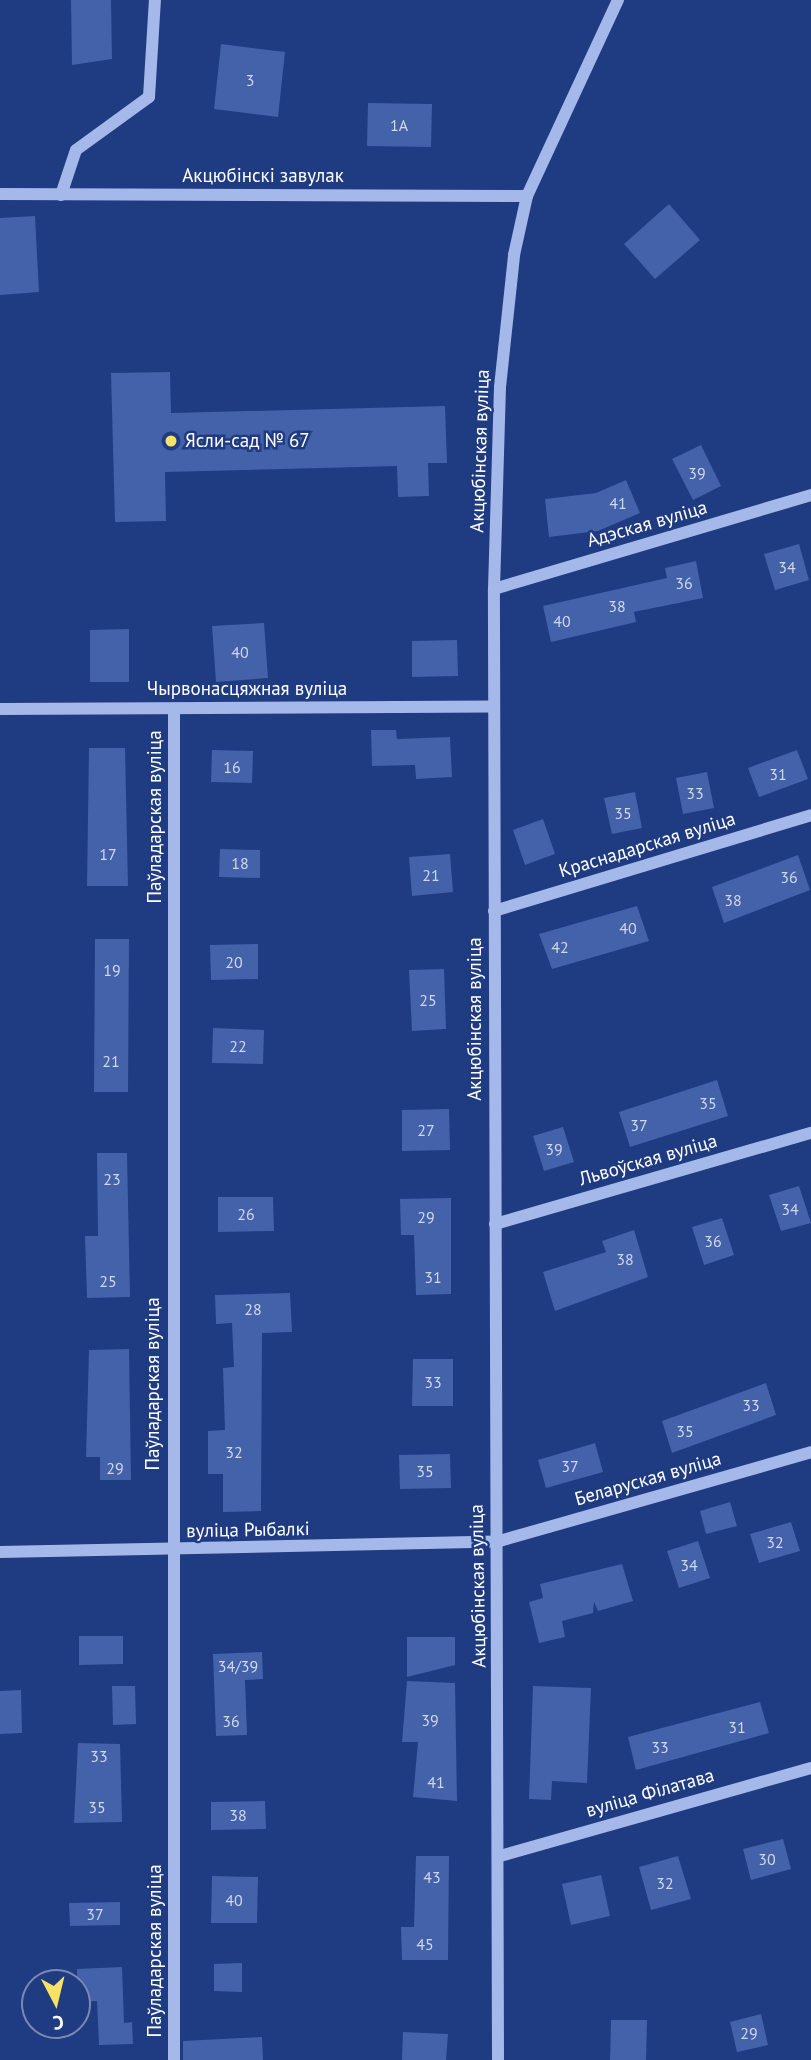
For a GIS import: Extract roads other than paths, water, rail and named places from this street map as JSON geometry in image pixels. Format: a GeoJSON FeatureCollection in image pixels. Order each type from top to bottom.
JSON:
{"type":"FeatureCollection","features":[{"type":"Feature","properties":{"kind":"street"},"geometry":{"type":"LineString","coordinates":[[61,195],[76,150],[149,97],[155,0]]}},
{"type":"Feature","properties":{"kind":"street","name":"Акцюбінская вуліца"},"geometry":{"type":"LineString","coordinates":[[498,2060],[500,1856],[496,1542],[494,589],[500,387],[514,255],[527,196],[618,0]]}},
{"type":"Feature","properties":{"kind":"street","name":"Акцюбінскі завулак"},"geometry":{"type":"LineString","coordinates":[[0,194],[527,196]]}},
{"type":"Feature","properties":{"kind":"street","name":"Адэская вуліца"},"geometry":{"type":"LineString","coordinates":[[494,589],[811,495]]}},
{"type":"Feature","properties":{"kind":"street","name":"Чырвонасцяжная вуліца"},"geometry":{"type":"LineString","coordinates":[[0,709],[494,706]]}},
{"type":"Feature","properties":{"kind":"street","name":"Паўладарская вуліца"},"geometry":{"type":"LineString","coordinates":[[174,709],[174,2060]]}},
{"type":"Feature","properties":{"kind":"street","name":"Краснадарская вуліца"},"geometry":{"type":"LineString","coordinates":[[494,911],[811,815]]}},
{"type":"Feature","properties":{"kind":"street","name":"Львоўская вуліца"},"geometry":{"type":"LineString","coordinates":[[495,1224],[811,1133]]}},
{"type":"Feature","properties":{"kind":"street","name":"Беларуская вуліца"},"geometry":{"type":"LineString","coordinates":[[496,1542],[811,1452]]}},
{"type":"Feature","properties":{"kind":"street","name":"вуліца Рыбалкі"},"geometry":{"type":"LineString","coordinates":[[0,1552],[496,1542]]}},
{"type":"Feature","properties":{"kind":"street","name":"вуліца Філатава"},"geometry":{"type":"LineString","coordinates":[[500,1856],[811,1768]]}},
{"type":"Feature","properties":{"kind":"place","name":"Ясли-сад № 67"},"geometry":{"type":"Point","coordinates":[171,441]}}]}
